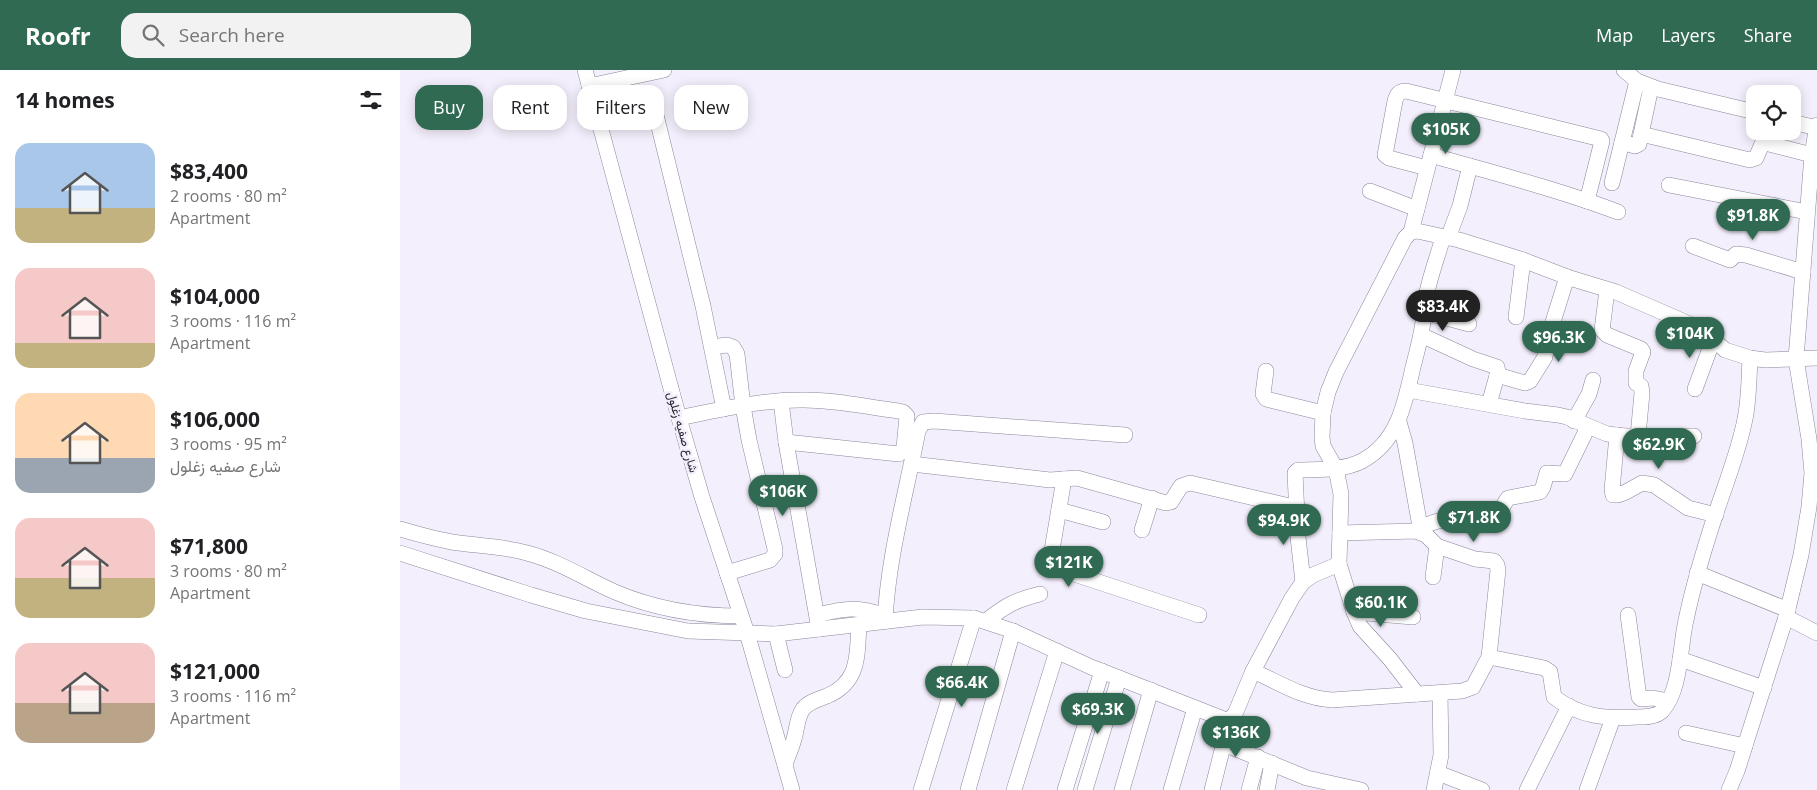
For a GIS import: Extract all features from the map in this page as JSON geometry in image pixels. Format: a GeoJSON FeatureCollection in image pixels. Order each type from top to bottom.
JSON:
{"type":"FeatureCollection","features":[{"type":"Feature","properties":{"kind":"street","name":"شارع صفيه زغلول"},"geometry":{"type":"LineString","coordinates":[[585,70],[588,85]]}},
{"type":"Feature","properties":{"kind":"street"},"geometry":{"type":"LineString","coordinates":[[593,85],[664,70]]}},
{"type":"Feature","properties":{"kind":"street"},"geometry":{"type":"LineString","coordinates":[[1417,694],[1390,659],[1360,626],[1354,612],[1338,564],[1340,494],[1336,468],[1323,446],[1323,413],[1328,392],[1347,349],[1401,244],[1411,232],[1454,70]]}},
{"type":"Feature","properties":{"kind":"street"},"geometry":{"type":"LineString","coordinates":[[1624,70],[1644,84],[1746,110]]}},
{"type":"Feature","properties":{"kind":"street"},"geometry":{"type":"LineString","coordinates":[[1622,142],[1638,146],[1641,134],[1644,84]]}},
{"type":"Feature","properties":{"kind":"street"},"geometry":{"type":"LineString","coordinates":[[1612,182],[1622,142],[1644,84]]}},
{"type":"Feature","properties":{"kind":"street"},"geometry":{"type":"LineString","coordinates":[[1587,201],[1599,159],[1601,139],[1406,91],[1398,93],[1394,100],[1385,155],[1389,158],[1470,166],[1618,212]]}},
{"type":"Feature","properties":{"kind":"street"},"geometry":{"type":"LineString","coordinates":[[1729,790],[1787,614],[1801,555],[1812,473],[1809,439],[1796,359],[1812,155],[1817,127],[1801,124]]}},
{"type":"Feature","properties":{"kind":"street","name":"شارع صفيه زغلول"},"geometry":{"type":"LineString","coordinates":[[600,130],[702,498],[741,616],[792,790]]}},
{"type":"Feature","properties":{"kind":"street"},"geometry":{"type":"LineString","coordinates":[[660,130],[704,306],[724,409]]}},
{"type":"Feature","properties":{"kind":"street"},"geometry":{"type":"LineString","coordinates":[[1641,134],[1750,160],[1756,158],[1760,147],[1765,143],[1812,155]]}},
{"type":"Feature","properties":{"kind":"street"},"geometry":{"type":"LineString","coordinates":[[1303,582],[1298,537],[1296,471],[1353,465],[1377,450],[1391,436],[1399,422],[1421,335],[1424,304],[1446,237],[1460,206],[1470,166]]}},
{"type":"Feature","properties":{"kind":"street"},"geometry":{"type":"LineString","coordinates":[[1669,185],[1807,212]]}},
{"type":"Feature","properties":{"kind":"street"},"geometry":{"type":"LineString","coordinates":[[1370,191],[1417,209]]}},
{"type":"Feature","properties":{"kind":"street"},"geometry":{"type":"LineString","coordinates":[[1411,232],[1417,231],[1446,237],[1523,260],[1607,290],[1655,308],[1694,326],[1725,350],[1750,358],[1765,360],[1817,358]]}},
{"type":"Feature","properties":{"kind":"street"},"geometry":{"type":"LineString","coordinates":[[1693,246],[1730,260],[1736,254],[1746,255],[1803,272]]}},
{"type":"Feature","properties":{"kind":"street"},"geometry":{"type":"LineString","coordinates":[[1516,317],[1523,260]]}},
{"type":"Feature","properties":{"kind":"street"},"geometry":{"type":"LineString","coordinates":[[1497,375],[1525,383],[1530,381],[1545,357],[1548,338],[1567,277]]}},
{"type":"Feature","properties":{"kind":"street"},"geometry":{"type":"LineString","coordinates":[[1607,290],[1602,330],[1607,335],[1644,352],[1636,370],[1636,383],[1642,389],[1638,436]]}},
{"type":"Feature","properties":{"kind":"street"},"geometry":{"type":"LineString","coordinates":[[1424,312],[1469,324]]}},
{"type":"Feature","properties":{"kind":"street"},"geometry":{"type":"LineString","coordinates":[[1421,335],[1497,368],[1497,375],[1489,404]]}},
{"type":"Feature","properties":{"kind":"street"},"geometry":{"type":"LineString","coordinates":[[1694,389],[1713,340]]}},
{"type":"Feature","properties":{"kind":"street"},"geometry":{"type":"LineString","coordinates":[[712,347],[727,345],[735,349],[749,440],[775,554],[770,560],[727,573]]}},
{"type":"Feature","properties":{"kind":"street"},"geometry":{"type":"LineString","coordinates":[[1489,657],[1544,668],[1550,672],[1554,697],[1569,706],[1603,718],[1647,717],[1661,712],[1671,696],[1680,659],[1685,621],[1697,573],[1736,455],[1746,416],[1750,358]]}},
{"type":"Feature","properties":{"kind":"street"},"geometry":{"type":"LineString","coordinates":[[1266,371],[1263,394],[1266,398],[1323,413]]}},
{"type":"Feature","properties":{"kind":"street"},"geometry":{"type":"LineString","coordinates":[[1340,533],[1421,530],[1436,521],[1445,520],[1482,524],[1493,522],[1508,498],[1537,493],[1543,487],[1547,473],[1564,474],[1581,424],[1593,380]]}},
{"type":"Feature","properties":{"kind":"street"},"geometry":{"type":"LineString","coordinates":[[1408,390],[1558,415],[1617,436],[1694,436]]}},
{"type":"Feature","properties":{"kind":"street"},"geometry":{"type":"LineString","coordinates":[[679,418],[781,401],[818,401],[898,411],[905,414],[908,419],[904,448],[899,454],[786,442]]}},
{"type":"Feature","properties":{"kind":"street"},"geometry":{"type":"LineString","coordinates":[[781,401],[786,442],[818,622]]}},
{"type":"Feature","properties":{"kind":"street"},"geometry":{"type":"LineString","coordinates":[[886,619],[889,579],[919,426],[922,422],[1125,435]]}},
{"type":"Feature","properties":{"kind":"street"},"geometry":{"type":"LineString","coordinates":[[1253,670],[1300,694],[1316,699],[1332,700],[1440,693],[1462,691],[1473,687],[1489,657],[1497,564],[1475,559],[1437,546],[1421,530],[1406,443],[1399,422]]}},
{"type":"Feature","properties":{"kind":"street"},"geometry":{"type":"LineString","coordinates":[[1617,436],[1613,495],[1618,495],[1646,482],[1654,485],[1688,508],[1716,515]]}},
{"type":"Feature","properties":{"kind":"street"},"geometry":{"type":"LineString","coordinates":[[912,464],[1050,480],[1077,478],[1169,503],[1173,500],[1181,486],[1187,483],[1298,508]]}},
{"type":"Feature","properties":{"kind":"street"},"geometry":{"type":"LineString","coordinates":[[1064,479],[1051,556],[1053,565],[1056,568],[1199,615]]}},
{"type":"Feature","properties":{"kind":"street"},"geometry":{"type":"LineString","coordinates":[[1142,530],[1152,498]]}},
{"type":"Feature","properties":{"kind":"street"},"geometry":{"type":"LineString","coordinates":[[1059,510],[1103,522]]}},
{"type":"Feature","properties":{"kind":"street"},"geometry":{"type":"LineString","coordinates":[[400,529],[452,542],[489,545],[529,553],[616,592],[661,607],[715,616],[741,616]]}},
{"type":"Feature","properties":{"kind":"street"},"geometry":{"type":"LineString","coordinates":[[1434,577],[1437,546]]}},
{"type":"Feature","properties":{"kind":"street"},"geometry":{"type":"LineString","coordinates":[[400,553],[531,596],[586,611],[688,631],[776,634],[818,622],[852,608],[870,611],[886,619]]}},
{"type":"Feature","properties":{"kind":"street"},"geometry":{"type":"LineString","coordinates":[[1212,790],[1230,719],[1236,714],[1253,670],[1292,598],[1303,582],[1313,575],[1338,564]]}},
{"type":"Feature","properties":{"kind":"street"},"geometry":{"type":"LineString","coordinates":[[1697,573],[1787,614],[1817,633]]}},
{"type":"Feature","properties":{"kind":"street"},"geometry":{"type":"LineString","coordinates":[[921,790],[980,619],[1018,599],[1040,594]]}},
{"type":"Feature","properties":{"kind":"street"},"geometry":{"type":"LineString","coordinates":[[1354,612],[1413,617]]}},
{"type":"Feature","properties":{"kind":"street"},"geometry":{"type":"LineString","coordinates":[[1628,615],[1639,697],[1641,699],[1653,698],[1668,701]]}},
{"type":"Feature","properties":{"kind":"street"},"geometry":{"type":"LineString","coordinates":[[818,622],[859,624],[886,619],[957,616],[980,619],[1013,631],[1102,671],[1222,719],[1230,719]]}},
{"type":"Feature","properties":{"kind":"street"},"geometry":{"type":"LineString","coordinates":[[785,764],[800,714],[805,706],[833,693],[851,679],[857,657],[859,624]]}},
{"type":"Feature","properties":{"kind":"street"},"geometry":{"type":"LineString","coordinates":[[968,790],[1013,631]]}},
{"type":"Feature","properties":{"kind":"street"},"geometry":{"type":"LineString","coordinates":[[776,634],[785,670]]}},
{"type":"Feature","properties":{"kind":"street"},"geometry":{"type":"LineString","coordinates":[[1014,790],[1058,651]]}},
{"type":"Feature","properties":{"kind":"street"},"geometry":{"type":"LineString","coordinates":[[1680,659],[1764,688]]}},
{"type":"Feature","properties":{"kind":"street"},"geometry":{"type":"LineString","coordinates":[[1065,790],[1102,671]]}},
{"type":"Feature","properties":{"kind":"street"},"geometry":{"type":"LineString","coordinates":[[1085,790],[1120,678]]}},
{"type":"Feature","properties":{"kind":"street"},"geometry":{"type":"LineString","coordinates":[[1122,790],[1151,690]]}},
{"type":"Feature","properties":{"kind":"street"},"geometry":{"type":"LineString","coordinates":[[1434,790],[1441,755],[1440,693]]}},
{"type":"Feature","properties":{"kind":"street"},"geometry":{"type":"LineString","coordinates":[[1527,790],[1569,706]]}},
{"type":"Feature","properties":{"kind":"street"},"geometry":{"type":"LineString","coordinates":[[1171,790],[1195,708]]}},
{"type":"Feature","properties":{"kind":"street"},"geometry":{"type":"LineString","coordinates":[[1587,790],[1613,718]]}},
{"type":"Feature","properties":{"kind":"street"},"geometry":{"type":"LineString","coordinates":[[1686,734],[1745,746]]}},
{"type":"Feature","properties":{"kind":"street"},"geometry":{"type":"LineString","coordinates":[[1224,744],[1272,763],[1306,784],[1361,790]]}},
{"type":"Feature","properties":{"kind":"street"},"geometry":{"type":"LineString","coordinates":[[1249,790],[1258,757]]}},
{"type":"Feature","properties":{"kind":"street"},"geometry":{"type":"LineString","coordinates":[[1267,790],[1272,763]]}},
{"type":"Feature","properties":{"kind":"street"},"geometry":{"type":"LineString","coordinates":[[1438,773],[1482,790]]}}]}
